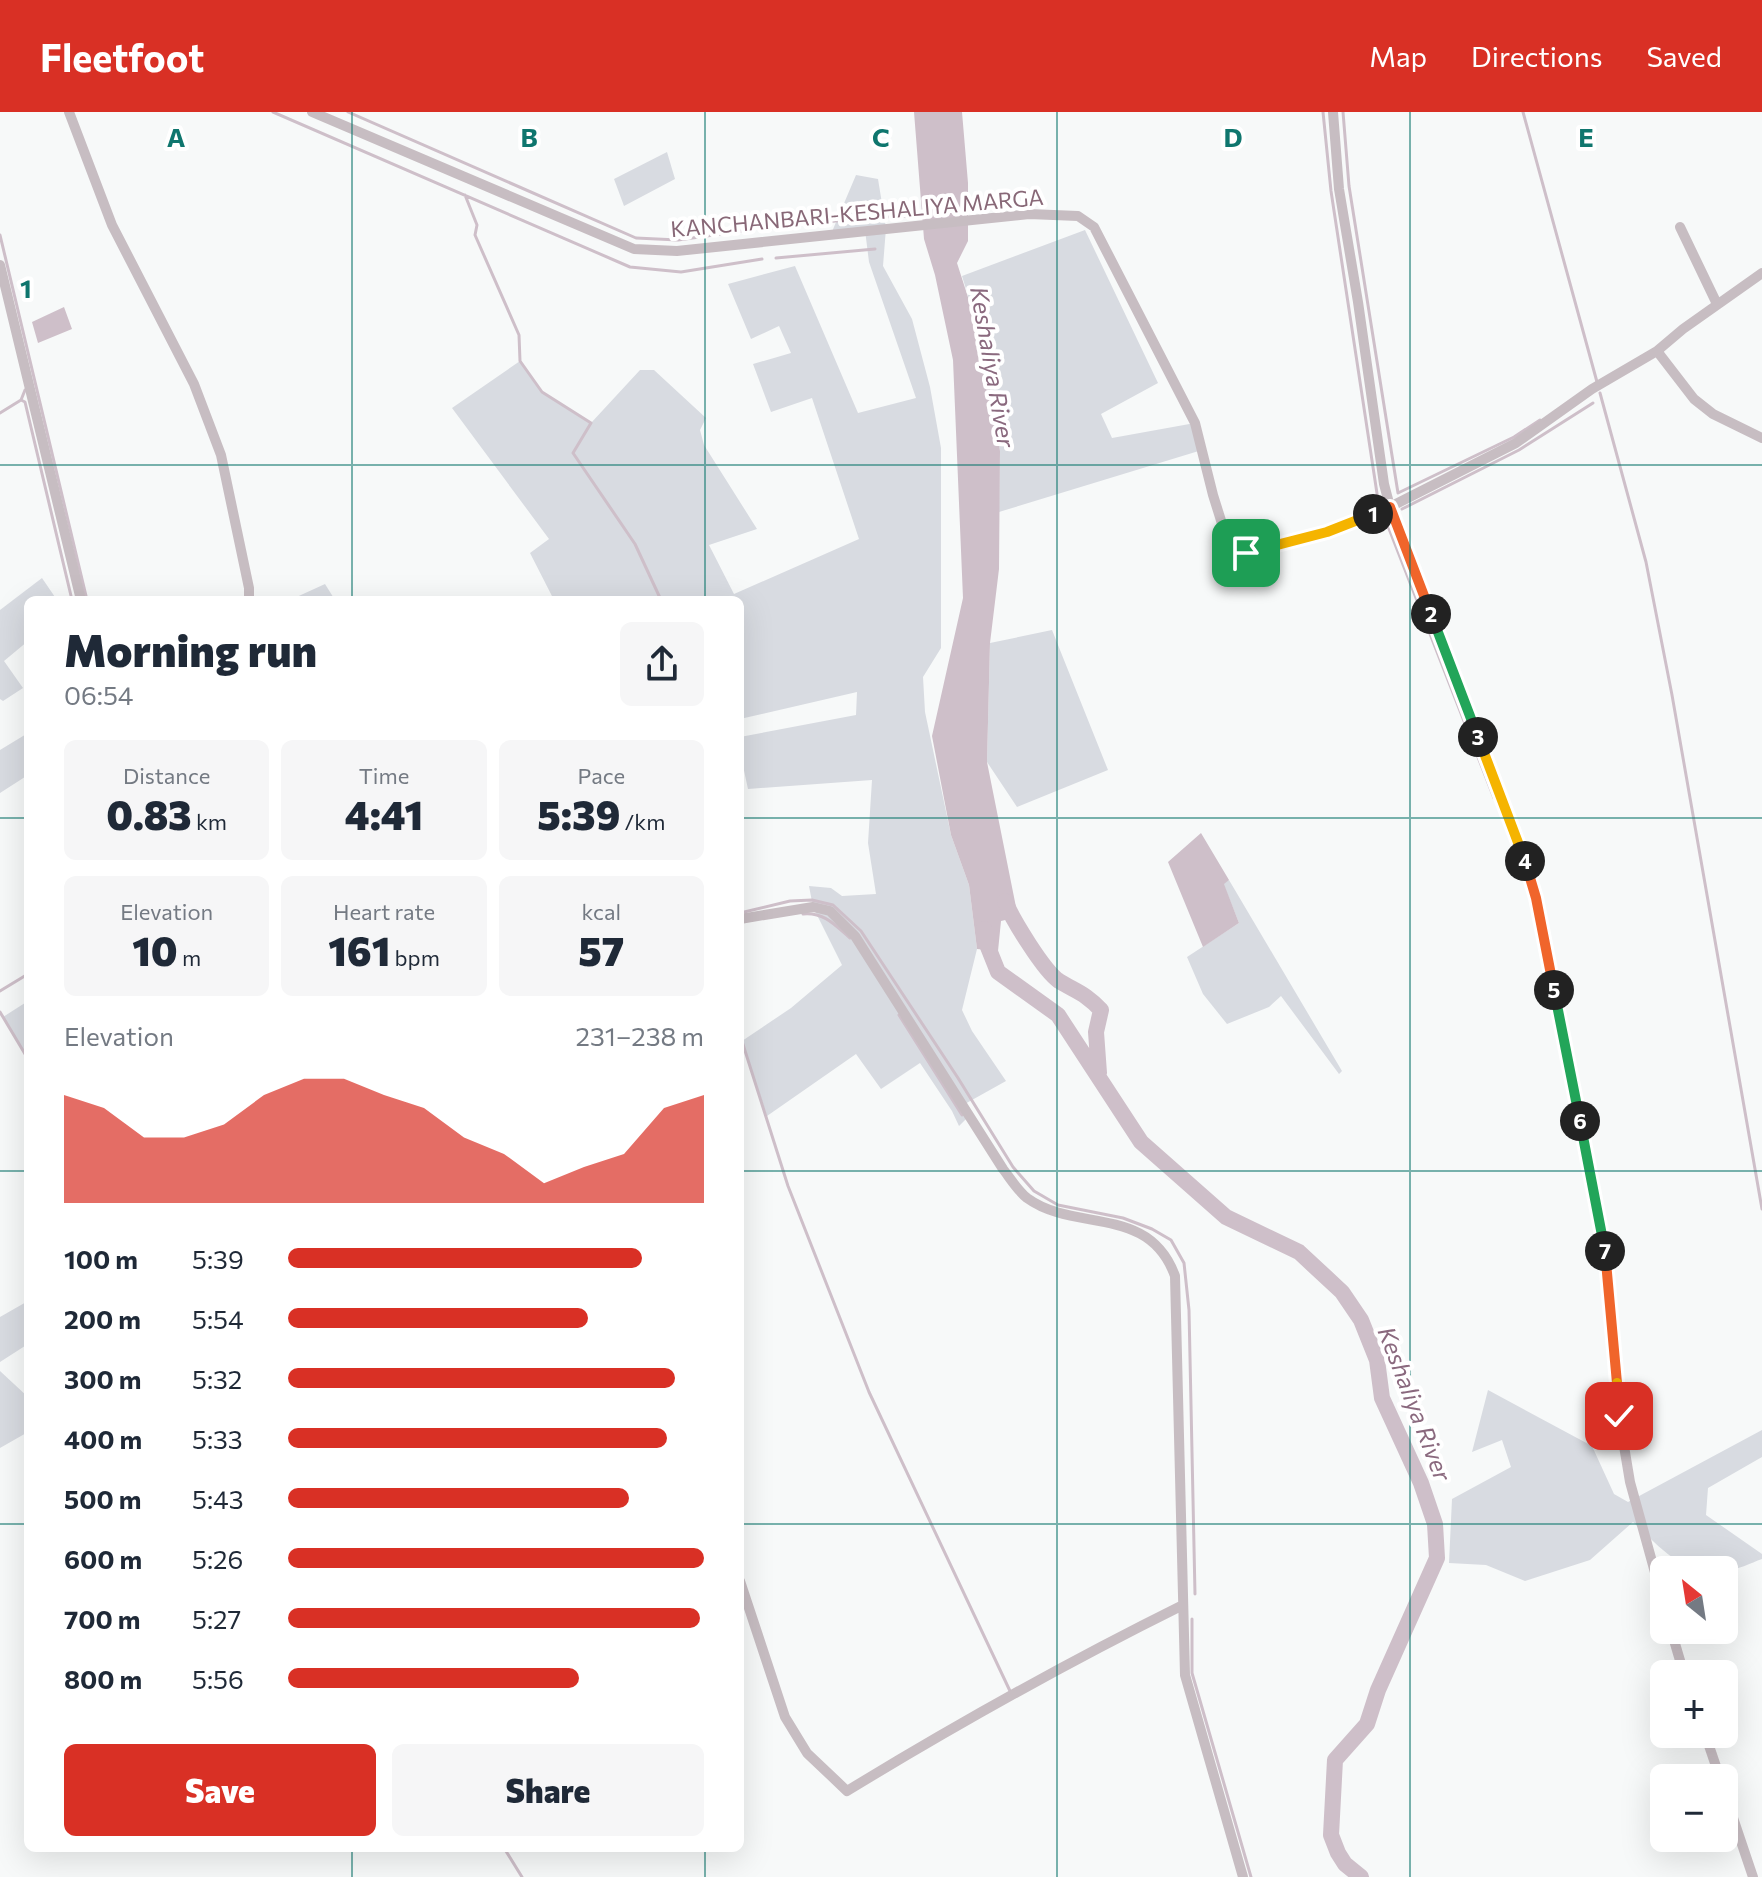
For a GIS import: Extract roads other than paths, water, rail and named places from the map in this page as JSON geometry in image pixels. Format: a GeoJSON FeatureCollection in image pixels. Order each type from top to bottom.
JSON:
{"type":"FeatureCollection","features":[{"type":"Feature","properties":{"kind":"street"},"geometry":{"type":"LineString","coordinates":[[69,112],[112,225],[194,384],[225,468],[249,596]]}},
{"type":"Feature","properties":{"kind":"street","name":"KANCHANBARI-KESHALIYA MARGA"},"geometry":{"type":"LineString","coordinates":[[312,112],[634,249],[677,251],[1029,214],[1078,216],[1094,227],[1195,423],[1229,546],[1246,553],[1327,532],[1390,507],[1516,443],[1592,389],[1657,351],[1762,273]]}},
{"type":"Feature","properties":{"kind":"street"},"geometry":{"type":"LineString","coordinates":[[1333,112],[1339,189],[1384,484],[1390,507],[1523,853],[1536,898],[1606,1256],[1619,1416],[1630,1482],[1650,1556]]}},
{"type":"Feature","properties":{"kind":"street"},"geometry":{"type":"LineString","coordinates":[[1680,227],[1717,304]]}},
{"type":"Feature","properties":{"kind":"street"},"geometry":{"type":"LineString","coordinates":[[0,265],[80,596]]}},
{"type":"Feature","properties":{"kind":"street"},"geometry":{"type":"LineString","coordinates":[[1657,351],[1694,399],[1713,414],[1762,438]]}},
{"type":"Feature","properties":{"kind":"street"},"geometry":{"type":"LineString","coordinates":[[744,918],[813,907],[830,911],[855,936],[1003,1169],[1027,1198],[1055,1211],[1122,1226],[1160,1246],[1169,1259],[1175,1276],[1185,1675],[1243,1877]]}},
{"type":"Feature","properties":{"kind":"street"},"geometry":{"type":"LineString","coordinates":[[744,1593],[785,1717],[807,1753],[847,1791],[972,1717],[1183,1605]]}},
{"type":"Feature","properties":{"kind":"street"},"geometry":{"type":"LineString","coordinates":[[1738,1833],[1753,1877]]}},
{"type":"Feature","properties":{"kind":"waterway"},"geometry":{"type":"LineString","coordinates":[[273,112],[630,267],[681,272],[762,259]]}},
{"type":"Feature","properties":{"kind":"waterway"},"geometry":{"type":"LineString","coordinates":[[348,112],[636,238],[678,240],[742,231]]}},
{"type":"Feature","properties":{"kind":"waterway"},"geometry":{"type":"LineString","coordinates":[[1323,112],[1331,191],[1378,500]]}},
{"type":"Feature","properties":{"kind":"waterway"},"geometry":{"type":"LineString","coordinates":[[1343,112],[1349,186],[1398,493],[1514,437],[1540,420]]}},
{"type":"Feature","properties":{"kind":"waterway"},"geometry":{"type":"LineString","coordinates":[[1523,112],[1597,382]]}},
{"type":"Feature","properties":{"kind":"waterway"},"geometry":{"type":"LineString","coordinates":[[465,195],[477,225],[475,235],[519,335],[520,361],[542,392],[591,423],[573,453],[635,544],[659,596]]}},
{"type":"Feature","properties":{"kind":"waterway"},"geometry":{"type":"LineString","coordinates":[[760,229],[923,215]]}},
{"type":"Feature","properties":{"kind":"waterway"},"geometry":{"type":"LineString","coordinates":[[0,235],[86,596]]}},
{"type":"Feature","properties":{"kind":"waterway"},"geometry":{"type":"LineString","coordinates":[[776,258],[875,249]]}},
{"type":"Feature","properties":{"kind":"waterway"},"geometry":{"type":"LineString","coordinates":[[0,413],[21,400],[25,390]]}},
{"type":"Feature","properties":{"kind":"waterway"},"geometry":{"type":"LineString","coordinates":[[1600,393],[1646,562],[1762,1209]]}},
{"type":"Feature","properties":{"kind":"waterway"},"geometry":{"type":"LineString","coordinates":[[21,400],[25,402],[71,596]]}},
{"type":"Feature","properties":{"kind":"waterway"},"geometry":{"type":"LineString","coordinates":[[1402,509],[1519,450],[1593,403]]}},
{"type":"Feature","properties":{"kind":"waterway"},"geometry":{"type":"LineString","coordinates":[[1384,516],[1494,798]]}},
{"type":"Feature","properties":{"kind":"waterway"},"geometry":{"type":"LineString","coordinates":[[744,912],[790,901],[812,900],[833,905],[861,931],[1013,1167],[1034,1191],[1058,1205],[1123,1218],[1171,1240],[1184,1263],[1189,1310],[1195,1594]]}},
{"type":"Feature","properties":{"kind":"waterway","name":"Keshaliya River"},"geometry":{"type":"LineString","coordinates":[[1005,901],[1045,967],[1059,981],[1085,996],[1101,1010],[1096,1032],[1099,1073]]}},
{"type":"Feature","properties":{"kind":"waterway"},"geometry":{"type":"LineString","coordinates":[[803,914],[823,917],[850,938]]}},
{"type":"Feature","properties":{"kind":"waterway","name":"Keshaliya River"},"geometry":{"type":"LineString","coordinates":[[984,929],[984,937],[998,972],[1058,1015],[1141,1142],[1226,1217],[1299,1252],[1342,1292],[1361,1320],[1377,1360],[1382,1398],[1421,1483],[1435,1524],[1437,1558],[1378,1690],[1367,1724],[1335,1760],[1331,1835],[1345,1864],[1361,1877]]}},
{"type":"Feature","properties":{"kind":"waterway"},"geometry":{"type":"LineString","coordinates":[[0,991],[24,976]]}},
{"type":"Feature","properties":{"kind":"waterway"},"geometry":{"type":"LineString","coordinates":[[0,1012],[24,1052]]}},
{"type":"Feature","properties":{"kind":"waterway"},"geometry":{"type":"LineString","coordinates":[[899,1015],[962,1115]]}},
{"type":"Feature","properties":{"kind":"waterway"},"geometry":{"type":"LineString","coordinates":[[744,1048],[788,1186],[869,1392],[1010,1691]]}},
{"type":"Feature","properties":{"kind":"waterway"},"geometry":{"type":"LineString","coordinates":[[1192,1619],[1192,1673],[1251,1877]]}},
{"type":"Feature","properties":{"kind":"waterway"},"geometry":{"type":"LineString","coordinates":[[506,1852],[522,1877]]}}]}
